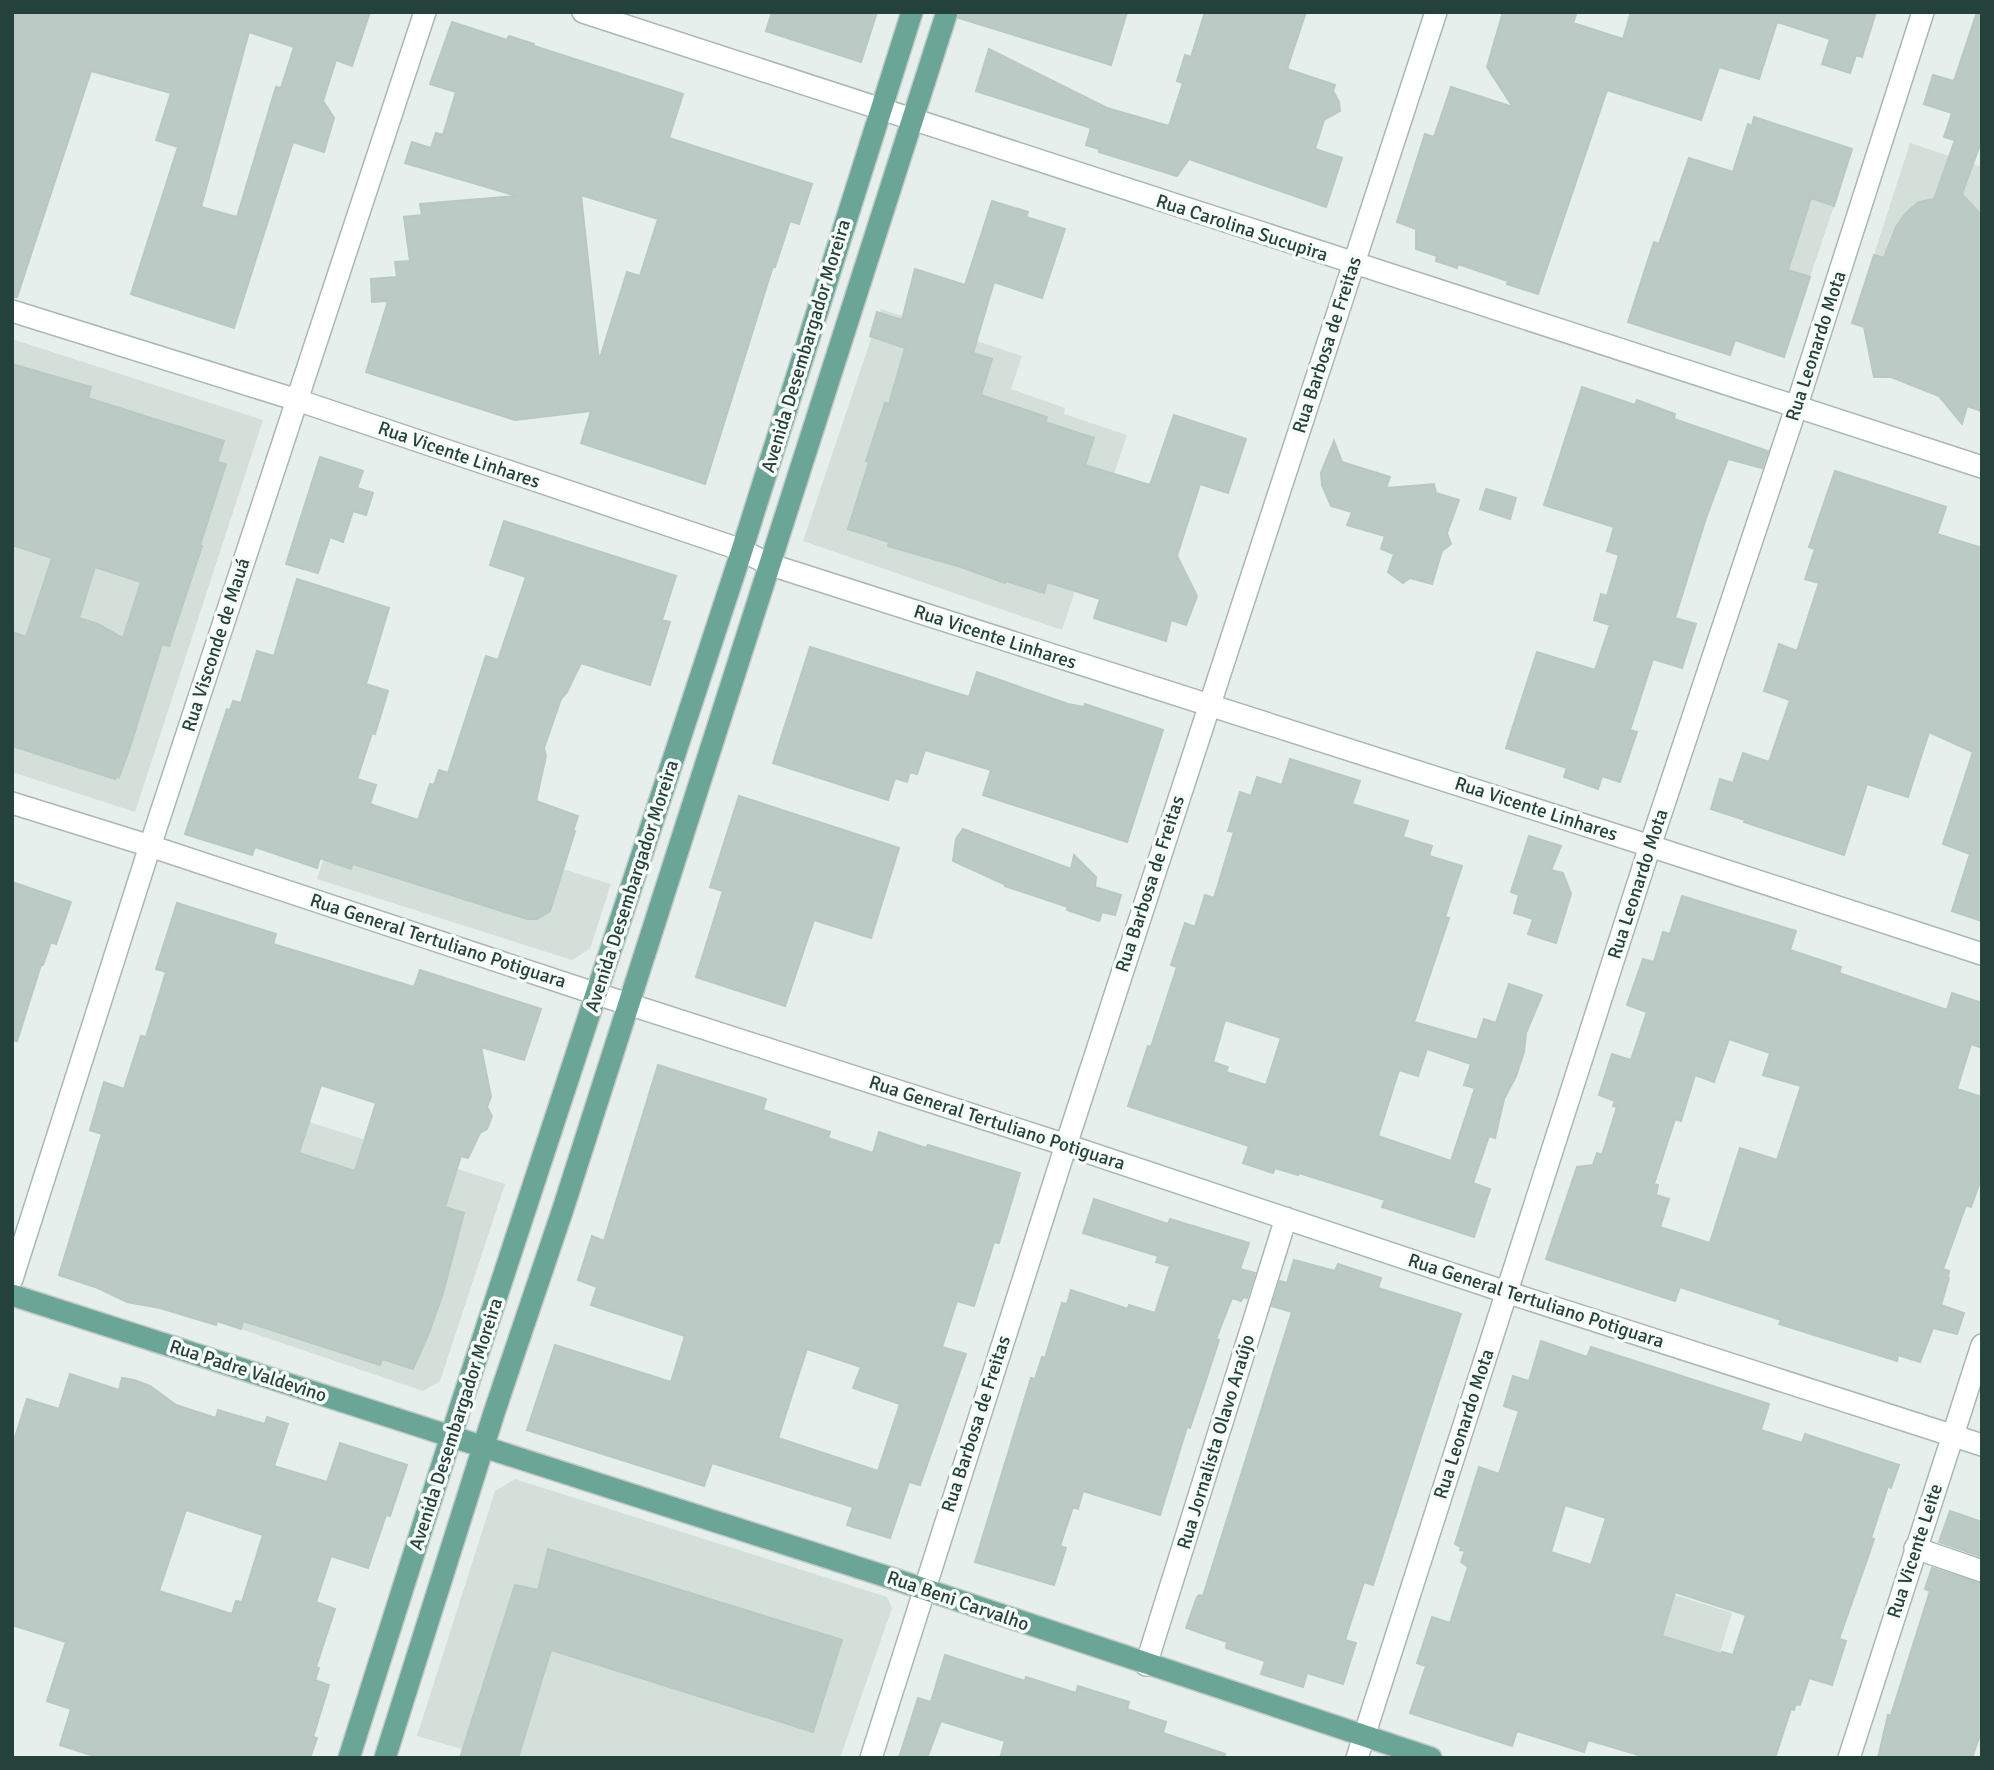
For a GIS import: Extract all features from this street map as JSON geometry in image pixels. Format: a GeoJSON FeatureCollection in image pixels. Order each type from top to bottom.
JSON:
{"type":"FeatureCollection","features":[{"type":"Feature","properties":{"kind":"main road","name":"Avenida Desembargador Moreira"},"geometry":{"type":"LineString","coordinates":[[349,1758],[742,550],[912,12]]}},
{"type":"Feature","properties":{"kind":"main road","name":"Avenida Desembargador Moreira"},"geometry":{"type":"LineString","coordinates":[[385,1758],[947,12]]}},
{"type":"Feature","properties":{"kind":"main road","name":"Rua Padre Valdevino"},"geometry":{"type":"LineString","coordinates":[[12,1295],[484,1446]]}},
{"type":"Feature","properties":{"kind":"main road","name":"Rua Beni Carvalho"},"geometry":{"type":"LineString","coordinates":[[484,1446],[1431,1758]]}},
{"type":"Feature","properties":{"kind":"street","name":"Rua Visconde de Mauá"},"geometry":{"type":"LineString","coordinates":[[12,1279],[150,846],[425,12]]}},
{"type":"Feature","properties":{"kind":"street","name":"Rua Carolina Sucupira"},"geometry":{"type":"LineString","coordinates":[[583,12],[1982,467]]}},
{"type":"Feature","properties":{"kind":"street","name":"Rua Barbosa de Freitas"},"geometry":{"type":"LineString","coordinates":[[871,1758],[1066,1145],[1436,12]]}},
{"type":"Feature","properties":{"kind":"street","name":"Rua Leonardo Mota"},"geometry":{"type":"LineString","coordinates":[[1357,1758],[1650,846],[1796,408],[1923,12]]}},
{"type":"Feature","properties":{"kind":"street","name":"Rua Vicente Linhares"},"geometry":{"type":"LineString","coordinates":[[12,311],[297,400],[742,550],[768,564],[1982,954]]}},
{"type":"Feature","properties":{"kind":"street","name":"Rua General Tertuliano Potiguara"},"geometry":{"type":"LineString","coordinates":[[12,803],[1982,1445]]}},
{"type":"Feature","properties":{"kind":"street","name":"Rua Jornalista Olavo Araújo"},"geometry":{"type":"LineString","coordinates":[[1146,1665],[1286,1218]]}},
{"type":"Feature","properties":{"kind":"street","name":"Rua Vicente Leite"},"geometry":{"type":"LineString","coordinates":[[1849,1758],[1982,1345]]}},
{"type":"Feature","properties":{"kind":"street"},"geometry":{"type":"LineString","coordinates":[[1915,1548],[1982,1571]]}},
{"type":"Feature","properties":{"kind":"shaded area"},"geometry":{"type":"Polygon","coordinates":[[[1910,143],[1982,167],[1982,291],[1874,255],[1910,143]]]}},
{"type":"Feature","properties":{"kind":"shaded area"},"geometry":{"type":"Polygon","coordinates":[[[1689,158],[1834,206],[1810,277],[1664,231],[1689,158]]]}},
{"type":"Feature","properties":{"kind":"shaded area"},"geometry":{"type":"Polygon","coordinates":[[[881,309],[1022,356],[1011,389],[1065,408],[1064,414],[1127,435],[1062,630],[803,541],[881,309]]]}},
{"type":"Feature","properties":{"kind":"shaded area"},"geometry":{"type":"Polygon","coordinates":[[[12,339],[263,420],[135,812],[12,772],[12,339]]]}},
{"type":"Feature","properties":{"kind":"shaded area"},"geometry":{"type":"Polygon","coordinates":[[[342,800],[611,884],[590,949],[572,960],[317,879],[342,800]]]}},
{"type":"Feature","properties":{"kind":"shaded area"},"geometry":{"type":"Polygon","coordinates":[[[309,1122],[505,1184],[440,1381],[423,1391],[241,1329],[309,1122]]]}},
{"type":"Feature","properties":{"kind":"shaded area"},"geometry":{"type":"Polygon","coordinates":[[[515,1479],[887,1597],[892,1608],[840,1758],[492,1758],[417,1736],[495,1491],[515,1479]]]}},
{"type":"Feature","properties":{"kind":"shaded area"},"geometry":{"type":"Polygon","coordinates":[[[1656,1589],[1732,1613],[1688,1758],[1645,1758],[1606,1746],[1656,1589]]]}},
{"type":"Feature","properties":{"kind":"building"},"geometry":{"type":"Polygon","coordinates":[[[12,12],[370,12],[352,66],[336,60],[323,101],[334,118],[324,152],[293,142],[234,328],[131,294],[178,147],[156,140],[171,93],[91,71],[17,297],[12,297],[12,12]],[[249,32],[201,207],[237,217],[276,87],[281,88],[294,47],[249,32]]]}},
{"type":"Feature","properties":{"kind":"building"},"geometry":{"type":"Polygon","coordinates":[[[772,12],[877,12],[861,62],[766,31],[772,12]]]}},
{"type":"Feature","properties":{"kind":"building"},"geometry":{"type":"Polygon","coordinates":[[[960,12],[1127,12],[1111,65],[959,18],[960,12]]]}},
{"type":"Feature","properties":{"kind":"building"},"geometry":{"type":"Polygon","coordinates":[[[1205,12],[1306,12],[1287,69],[1335,85],[1333,91],[1340,111],[1324,120],[1315,149],[1342,158],[1326,207],[1189,159],[1177,176],[1099,152],[1099,149],[1086,145],[1091,128],[976,91],[989,49],[1107,108],[1169,126],[1183,83],[1177,81],[1185,55],[1191,57],[1205,12]]]}},
{"type":"Feature","properties":{"kind":"building"},"geometry":{"type":"Polygon","coordinates":[[[1503,12],[1577,12],[1573,23],[1623,39],[1631,12],[1876,12],[1862,57],[1856,55],[1850,73],[1822,64],[1830,39],[1777,22],[1759,79],[1719,67],[1701,120],[1607,90],[1538,294],[1458,264],[1457,268],[1436,261],[1437,256],[1416,249],[1416,229],[1397,222],[1425,134],[1434,137],[1451,87],[1513,107],[1487,67],[1503,12]]]}},
{"type":"Feature","properties":{"kind":"building"},"geometry":{"type":"Polygon","coordinates":[[[1977,12],[1982,12],[1982,139],[1962,194],[1982,216],[1982,411],[1967,406],[1962,424],[1939,396],[1891,377],[1874,377],[1864,327],[1852,323],[1874,255],[1884,258],[1896,227],[1906,213],[1919,202],[1934,199],[1955,140],[1944,137],[1952,113],[1924,104],[1933,75],[1954,81],[1977,12]]]}},
{"type":"Feature","properties":{"kind":"building"},"geometry":{"type":"Polygon","coordinates":[[[452,22],[507,40],[509,36],[683,94],[669,138],[812,184],[799,224],[790,221],[775,267],[773,266],[705,484],[581,443],[591,411],[515,420],[366,372],[388,301],[372,302],[371,279],[397,277],[395,262],[410,261],[404,217],[422,215],[420,204],[517,196],[405,163],[412,142],[431,148],[436,133],[443,135],[456,92],[430,84],[452,22]],[[581,195],[599,361],[627,272],[640,276],[658,219],[581,195]]]}},
{"type":"Feature","properties":{"kind":"building"},"geometry":{"type":"Polygon","coordinates":[[[1754,117],[1852,149],[1834,206],[1811,198],[1788,270],[1810,277],[1784,357],[1735,340],[1730,355],[1628,322],[1654,242],[1659,244],[1689,158],[1733,172],[1748,124],[1752,126],[1754,117]]]}},
{"type":"Feature","properties":{"kind":"building"},"geometry":{"type":"Polygon","coordinates":[[[992,201],[1028,212],[1026,217],[1065,229],[1042,298],[994,282],[973,353],[992,359],[981,395],[1047,417],[1045,422],[1094,438],[1085,465],[1150,485],[1174,415],[1246,439],[1228,493],[1200,484],[1177,556],[1197,596],[1186,625],[1171,620],[1166,641],[1094,618],[1100,599],[1047,582],[1044,593],[1006,581],[1005,583],[888,546],[889,542],[848,529],[869,462],[866,461],[885,403],[889,404],[905,348],[870,336],[877,312],[902,320],[915,269],[965,285],[992,201]]]}},
{"type":"Feature","properties":{"kind":"building"},"geometry":{"type":"Polygon","coordinates":[[[12,364],[91,387],[88,398],[224,441],[217,462],[226,464],[200,545],[202,546],[169,646],[162,644],[130,747],[119,777],[115,779],[12,746],[12,632],[26,637],[52,558],[12,545],[12,364]],[[95,567],[79,618],[98,624],[123,638],[141,582],[95,567]]]}},
{"type":"Feature","properties":{"kind":"building"},"geometry":{"type":"Polygon","coordinates":[[[1582,387],[1635,405],[1637,400],[1675,414],[1674,419],[1768,451],[1762,468],[1728,459],[1706,518],[1675,618],[1696,624],[1682,668],[1653,659],[1630,730],[1637,732],[1620,782],[1602,776],[1598,789],[1564,777],[1567,768],[1506,748],[1537,652],[1595,670],[1610,625],[1594,620],[1601,594],[1607,596],[1619,555],[1607,551],[1614,527],[1544,505],[1582,387]]]}},
{"type":"Feature","properties":{"kind":"building"},"geometry":{"type":"Polygon","coordinates":[[[1334,441],[1342,462],[1390,477],[1386,488],[1434,484],[1436,493],[1459,500],[1447,533],[1451,544],[1442,551],[1432,584],[1410,578],[1403,583],[1388,572],[1394,554],[1381,549],[1385,536],[1347,525],[1352,512],[1331,506],[1322,485],[1321,473],[1334,441]]]}},
{"type":"Feature","properties":{"kind":"building"},"geometry":{"type":"Polygon","coordinates":[[[320,457],[363,471],[357,488],[373,493],[366,515],[353,511],[343,542],[330,537],[318,573],[286,564],[320,457]]]}},
{"type":"Feature","properties":{"kind":"building"},"geometry":{"type":"Polygon","coordinates":[[[1835,471],[1946,507],[1937,534],[1982,548],[1982,921],[1952,911],[1970,854],[1943,844],[1973,752],[1929,732],[1908,797],[1867,784],[1844,855],[1711,809],[1720,779],[1733,783],[1743,753],[1769,762],[1790,700],[1764,691],[1779,644],[1797,651],[1819,583],[1805,579],[1815,549],[1809,547],[1835,471]]]}},
{"type":"Feature","properties":{"kind":"building"},"geometry":{"type":"Polygon","coordinates":[[[1486,489],[1516,498],[1510,519],[1480,509],[1486,489]]]}},
{"type":"Feature","properties":{"kind":"building"},"geometry":{"type":"Polygon","coordinates":[[[504,521],[676,576],[662,620],[670,622],[650,685],[581,663],[561,699],[544,748],[546,756],[536,801],[578,816],[550,911],[537,919],[527,919],[353,864],[351,869],[320,858],[317,868],[255,847],[252,855],[185,834],[227,709],[230,710],[233,701],[241,703],[257,651],[274,656],[297,579],[389,608],[366,684],[388,691],[357,779],[376,785],[370,804],[418,820],[430,784],[434,785],[439,770],[448,773],[486,656],[498,660],[526,577],[490,565],[504,521]]]}},
{"type":"Feature","properties":{"kind":"building"},"geometry":{"type":"Polygon","coordinates":[[[810,647],[969,697],[977,672],[1068,704],[1084,707],[1085,704],[1163,730],[1127,842],[983,795],[991,770],[925,750],[917,774],[910,772],[907,782],[895,778],[888,800],[773,763],[810,647]]]}},
{"type":"Feature","properties":{"kind":"building"},"geometry":{"type":"Polygon","coordinates":[[[1290,759],[1360,781],[1352,804],[1408,821],[1403,837],[1432,846],[1429,856],[1462,866],[1445,917],[1449,918],[1414,1022],[1477,1040],[1484,1019],[1496,1023],[1509,984],[1542,995],[1526,1033],[1524,1052],[1516,1076],[1504,1099],[1495,1138],[1489,1136],[1473,1183],[1490,1189],[1474,1237],[1382,1207],[1385,1200],[1299,1173],[1298,1175],[1275,1168],[1273,1173],[1243,1163],[1249,1146],[1128,1106],[1177,967],[1171,965],[1185,923],[1195,927],[1205,895],[1214,898],[1234,832],[1228,831],[1240,792],[1251,796],[1257,777],[1282,785],[1290,759]],[[1225,1020],[1213,1062],[1228,1067],[1226,1072],[1266,1085],[1281,1038],[1225,1020]],[[1427,1049],[1418,1076],[1399,1070],[1378,1136],[1451,1161],[1475,1088],[1464,1085],[1471,1064],[1427,1049]]]}},
{"type":"Feature","properties":{"kind":"building"},"geometry":{"type":"Polygon","coordinates":[[[739,796],[899,848],[871,938],[814,920],[785,1006],[696,977],[723,891],[710,887],[739,796]]]}},
{"type":"Feature","properties":{"kind":"building"},"geometry":{"type":"Polygon","coordinates":[[[963,829],[1071,869],[1074,855],[1096,877],[1095,887],[1121,895],[1115,915],[1102,912],[1099,921],[1067,910],[1068,907],[1005,886],[953,861],[956,839],[963,829]]]}},
{"type":"Feature","properties":{"kind":"building"},"geometry":{"type":"Polygon","coordinates":[[[1529,836],[1561,846],[1551,870],[1563,873],[1571,894],[1556,943],[1528,934],[1533,919],[1514,913],[1519,895],[1511,892],[1529,836]]]}},
{"type":"Feature","properties":{"kind":"building"},"geometry":{"type":"Polygon","coordinates":[[[12,882],[71,902],[56,944],[51,942],[41,965],[17,1041],[12,1040],[12,882]]]}},
{"type":"Feature","properties":{"kind":"building"},"geometry":{"type":"Polygon","coordinates":[[[1682,896],[1796,931],[1790,950],[1841,967],[1839,973],[1947,1010],[1952,993],[1982,1003],[1982,1048],[1971,1044],[1957,1089],[1982,1097],[1982,1176],[1971,1207],[1966,1205],[1943,1269],[1949,1271],[1949,1278],[1941,1305],[1964,1313],[1957,1334],[1933,1328],[1920,1362],[1898,1355],[1897,1361],[1779,1324],[1781,1320],[1680,1287],[1675,1301],[1546,1259],[1577,1167],[1593,1165],[1597,1153],[1602,1155],[1617,1107],[1613,1106],[1615,1101],[1599,1095],[1612,1054],[1631,1060],[1647,1012],[1627,1005],[1643,959],[1654,962],[1663,932],[1670,934],[1682,896]],[[1729,1039],[1714,1082],[1695,1075],[1681,1121],[1675,1119],[1654,1184],[1658,1185],[1656,1195],[1669,1199],[1660,1227],[1710,1243],[1740,1148],[1777,1160],[1801,1086],[1763,1075],[1770,1053],[1729,1039]]]}},
{"type":"Feature","properties":{"kind":"building"},"geometry":{"type":"Polygon","coordinates":[[[177,903],[276,934],[273,944],[414,987],[420,970],[541,1009],[524,1060],[481,1047],[491,1097],[487,1107],[492,1116],[487,1129],[480,1133],[468,1158],[461,1156],[445,1207],[464,1213],[443,1293],[413,1369],[382,1359],[380,1365],[243,1321],[241,1329],[217,1321],[216,1325],[160,1308],[127,1302],[98,1288],[59,1275],[102,1134],[90,1130],[104,1082],[124,1089],[141,1036],[146,1037],[166,972],[156,969],[177,903]],[[321,1085],[299,1153],[355,1171],[376,1103],[321,1085]]]}},
{"type":"Feature","properties":{"kind":"building"},"geometry":{"type":"Polygon","coordinates":[[[658,1065],[766,1099],[763,1110],[830,1132],[828,1138],[873,1153],[879,1132],[926,1148],[928,1145],[1020,1173],[999,1243],[994,1242],[974,1306],[957,1301],[942,1347],[966,1354],[920,1485],[909,1482],[890,1538],[847,1525],[853,1507],[712,1463],[704,1486],[527,1430],[555,1345],[671,1382],[685,1336],[591,1305],[597,1287],[578,1280],[592,1236],[604,1241],[658,1065]],[[807,1349],[778,1438],[878,1471],[900,1404],[853,1388],[861,1367],[807,1349]]]}},
{"type":"Feature","properties":{"kind":"building"},"geometry":{"type":"Polygon","coordinates":[[[1094,1199],[1168,1224],[1170,1219],[1249,1243],[1240,1269],[1255,1273],[1247,1298],[1243,1297],[1241,1301],[1232,1298],[1216,1339],[1219,1340],[1190,1428],[1187,1427],[1160,1515],[1083,1491],[1078,1509],[1073,1507],[1060,1546],[1066,1548],[1054,1585],[975,1562],[1031,1378],[1035,1379],[1042,1357],[1045,1358],[1062,1303],[1067,1304],[1071,1290],[1128,1309],[1129,1305],[1155,1313],[1170,1266],[1156,1262],[1158,1256],[1083,1233],[1094,1199]]]}},
{"type":"Feature","properties":{"kind":"building"},"geometry":{"type":"Polygon","coordinates":[[[1294,1260],[1335,1271],[1338,1264],[1381,1278],[1378,1288],[1461,1314],[1373,1585],[1364,1582],[1345,1640],[1356,1643],[1343,1684],[1307,1673],[1303,1687],[1261,1674],[1265,1661],[1226,1648],[1227,1642],[1186,1628],[1197,1597],[1203,1596],[1292,1312],[1272,1306],[1280,1281],[1287,1283],[1294,1260]]]}},
{"type":"Feature","properties":{"kind":"building"},"geometry":{"type":"Polygon","coordinates":[[[1541,1341],[1587,1357],[1591,1347],[1769,1404],[1761,1430],[1802,1443],[1805,1434],[1899,1465],[1891,1488],[1888,1486],[1871,1538],[1874,1539],[1839,1639],[1846,1641],[1832,1685],[1809,1678],[1800,1705],[1796,1704],[1794,1710],[1791,1709],[1775,1758],[1649,1758],[1588,1740],[1584,1752],[1517,1731],[1512,1746],[1410,1713],[1426,1666],[1417,1663],[1432,1617],[1450,1623],[1468,1567],[1461,1562],[1465,1551],[1455,1544],[1479,1467],[1499,1474],[1519,1411],[1504,1406],[1513,1376],[1529,1381],[1541,1341]],[[1565,1505],[1551,1552],[1591,1565],[1606,1518],[1565,1505]],[[1675,1592],[1662,1636],[1721,1654],[1733,1655],[1746,1615],[1675,1592]]]}},
{"type":"Feature","properties":{"kind":"building"},"geometry":{"type":"Polygon","coordinates":[[[70,1374],[119,1390],[122,1378],[150,1386],[176,1405],[216,1418],[218,1410],[265,1424],[267,1417],[288,1424],[274,1466],[327,1482],[340,1443],[407,1465],[390,1516],[386,1515],[368,1568],[331,1556],[316,1602],[335,1609],[316,1667],[319,1668],[315,1680],[329,1685],[313,1737],[317,1738],[310,1758],[100,1758],[60,1745],[71,1709],[47,1701],[66,1642],[12,1625],[12,1447],[27,1399],[59,1409],[70,1374]],[[186,1510],[159,1591],[232,1614],[236,1601],[242,1602],[263,1535],[186,1510]]]}},
{"type":"Feature","properties":{"kind":"building"},"geometry":{"type":"Polygon","coordinates":[[[1950,1511],[1982,1522],[1982,1557],[1939,1542],[1950,1511]]]}},
{"type":"Feature","properties":{"kind":"building"},"geometry":{"type":"Polygon","coordinates":[[[548,1549],[842,1640],[813,1732],[551,1650],[518,1758],[460,1758],[515,1585],[538,1590],[548,1549]]]}},
{"type":"Feature","properties":{"kind":"building"},"geometry":{"type":"Polygon","coordinates":[[[1932,1568],[1982,1584],[1982,1729],[1972,1758],[1878,1758],[1888,1715],[1891,1715],[1930,1591],[1925,1589],[1932,1568]]]}},
{"type":"Feature","properties":{"kind":"building"},"geometry":{"type":"Polygon","coordinates":[[[945,1655],[1025,1681],[1026,1677],[1076,1693],[1078,1686],[1129,1702],[1127,1709],[1166,1722],[1163,1733],[1225,1754],[1224,1758],[1000,1758],[1005,1741],[941,1721],[927,1758],[899,1758],[918,1698],[931,1702],[945,1655]]]}}]}
